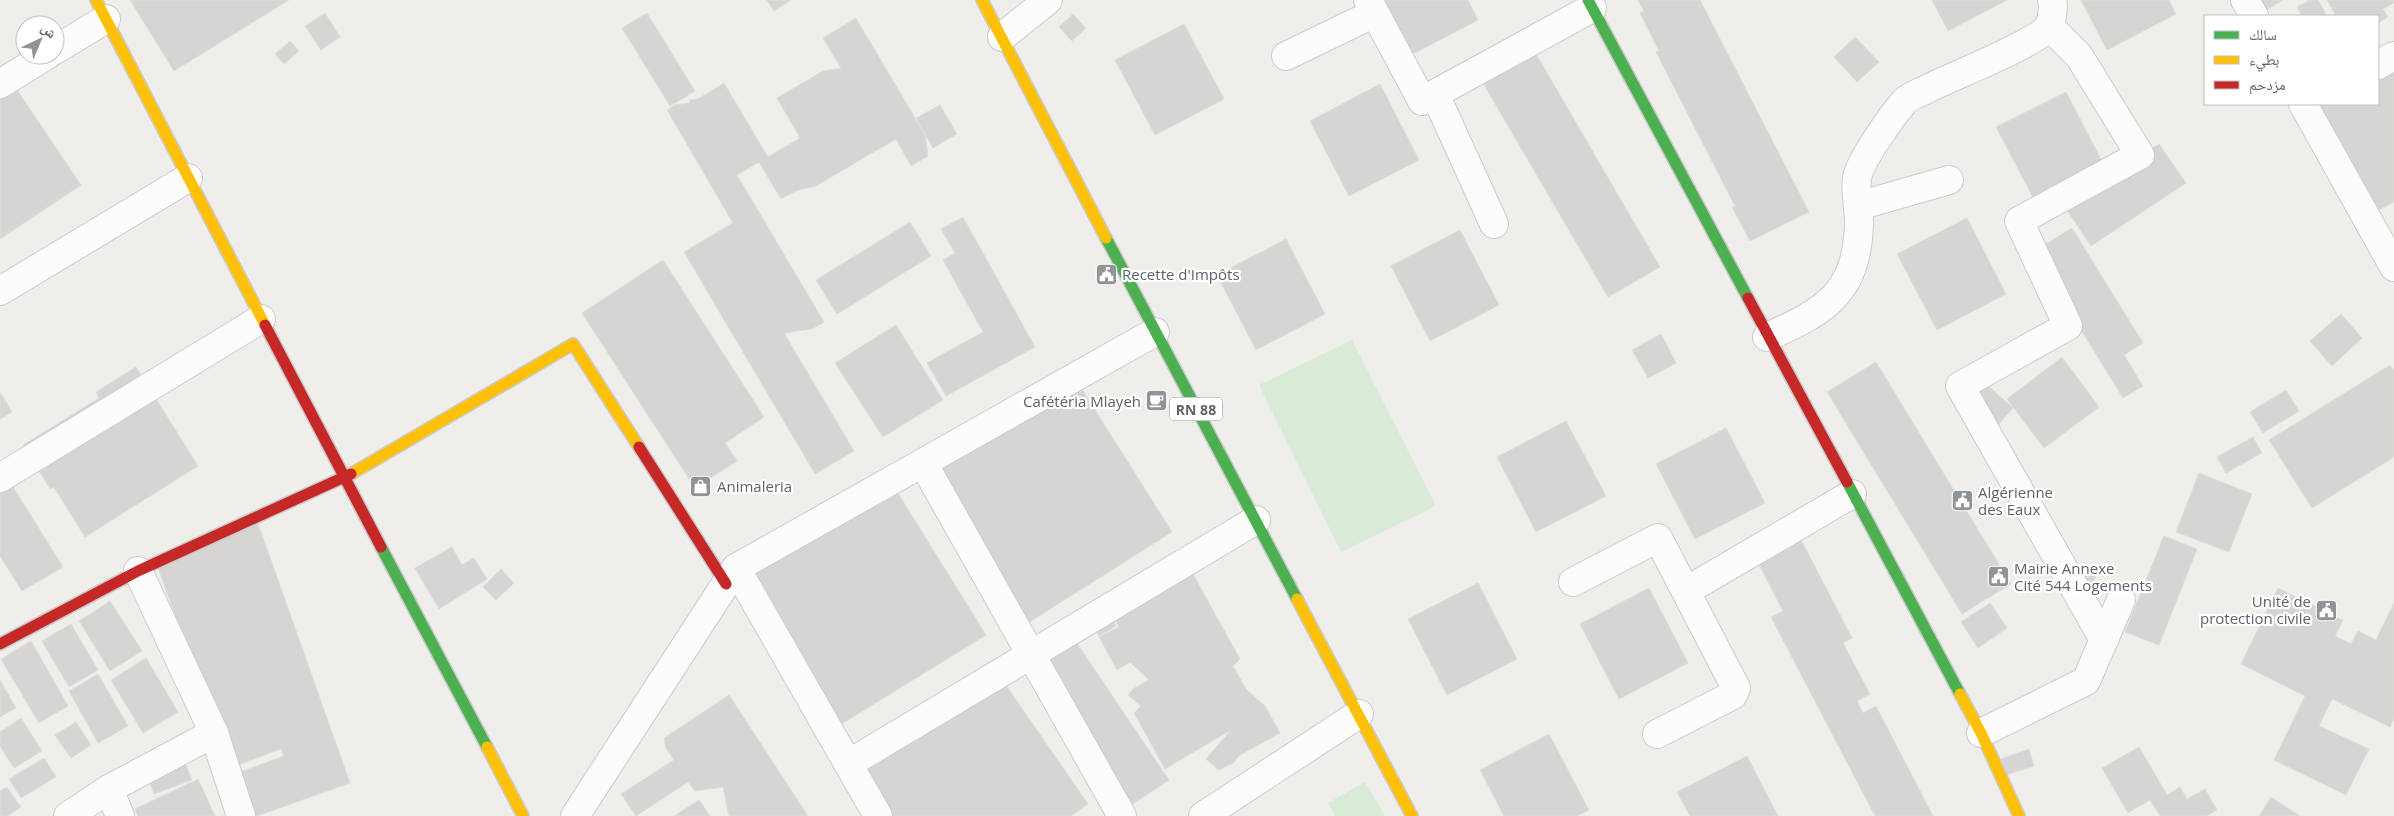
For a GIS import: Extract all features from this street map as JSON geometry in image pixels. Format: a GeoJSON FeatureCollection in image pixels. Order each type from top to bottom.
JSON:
{"type":"FeatureCollection","features":[{"type":"Feature","properties":{"kind":"street","name":"RN 88"},"geometry":{"type":"LineString","coordinates":[[982,0],[1155,332],[1412,816]]}},
{"type":"Feature","properties":{"kind":"street"},"geometry":{"type":"LineString","coordinates":[[2245,0],[2253,15]]}},
{"type":"Feature","properties":{"kind":"street"},"geometry":{"type":"LineString","coordinates":[[1002,37],[1040,3]]}},
{"type":"Feature","properties":{"kind":"street"},"geometry":{"type":"LineString","coordinates":[[1286,56],[1372,6],[1422,101],[1590,4],[1981,733],[2019,816]]}},
{"type":"Feature","properties":{"kind":"street"},"geometry":{"type":"LineString","coordinates":[[65,41],[101,10],[261,319],[524,816]]}},
{"type":"Feature","properties":{"kind":"street"},"geometry":{"type":"LineString","coordinates":[[1767,337],[1803,321],[1833,300],[1848,278],[1855,255],[1858,174],[1880,134],[1906,100],[1948,78],[2028,41],[2050,13],[2140,155],[2019,221],[2068,326],[1960,386],[2104,640]]}},
{"type":"Feature","properties":{"kind":"street"},"geometry":{"type":"LineString","coordinates":[[2379,64],[2394,56]]}},
{"type":"Feature","properties":{"kind":"street"},"geometry":{"type":"LineString","coordinates":[[0,84],[31,65]]}},
{"type":"Feature","properties":{"kind":"street"},"geometry":{"type":"LineString","coordinates":[[1435,94],[1494,224]]}},
{"type":"Feature","properties":{"kind":"street"},"geometry":{"type":"LineString","coordinates":[[2304,105],[2393,263]]}},
{"type":"Feature","properties":{"kind":"street"},"geometry":{"type":"LineString","coordinates":[[0,291],[188,178]]}},
{"type":"Feature","properties":{"kind":"street"},"geometry":{"type":"LineString","coordinates":[[1858,206],[1949,180]]}},
{"type":"Feature","properties":{"kind":"street"},"geometry":{"type":"LineString","coordinates":[[0,478],[261,319]]}},
{"type":"Feature","properties":{"kind":"street"},"geometry":{"type":"LineString","coordinates":[[575,816],[731,576],[923,463],[1155,332]]}},
{"type":"Feature","properties":{"kind":"street"},"geometry":{"type":"LineString","coordinates":[[0,644],[138,571],[345,478],[573,344],[731,576],[848,764],[878,816]]}},
{"type":"Feature","properties":{"kind":"street"},"geometry":{"type":"LineString","coordinates":[[923,463],[1122,816]]}},
{"type":"Feature","properties":{"kind":"street"},"geometry":{"type":"LineString","coordinates":[[1686,591],[1852,494]]}},
{"type":"Feature","properties":{"kind":"street"},"geometry":{"type":"LineString","coordinates":[[848,764],[1256,520]]}},
{"type":"Feature","properties":{"kind":"street"},"geometry":{"type":"LineString","coordinates":[[1573,582],[1658,538],[1736,686],[1736,690],[1733,695],[1657,734]]}},
{"type":"Feature","properties":{"kind":"street"},"geometry":{"type":"LineString","coordinates":[[138,571],[214,733],[241,816]]}},
{"type":"Feature","properties":{"kind":"street"},"geometry":{"type":"LineString","coordinates":[[1981,733],[2086,681],[2122,600]]}},
{"type":"Feature","properties":{"kind":"street"},"geometry":{"type":"LineString","coordinates":[[1203,816],[1359,714]]}},
{"type":"Feature","properties":{"kind":"street"},"geometry":{"type":"LineString","coordinates":[[68,816],[109,789],[214,733]]}},
{"type":"Feature","properties":{"kind":"street"},"geometry":{"type":"LineString","coordinates":[[109,789],[120,816]]}},
{"type":"Feature","properties":{"kind":"green space"},"geometry":{"type":"Polygon","coordinates":[[[1352,340],[1436,506],[1341,552],[1259,385],[1352,340]]]}},
{"type":"Feature","properties":{"kind":"green space"},"geometry":{"type":"Polygon","coordinates":[[[1365,782],[1385,816],[1335,816],[1328,803],[1365,782]]]}},
{"type":"Feature","properties":{"kind":"building"},"geometry":{"type":"Polygon","coordinates":[[[130,0],[289,0],[174,71],[130,0]]]}},
{"type":"Feature","properties":{"kind":"building"},"geometry":{"type":"Polygon","coordinates":[[[767,0],[791,0],[774,11],[767,0]]]}},
{"type":"Feature","properties":{"kind":"building"},"geometry":{"type":"Polygon","coordinates":[[[1380,0],[1468,0],[1478,20],[1409,56],[1380,0]]]}},
{"type":"Feature","properties":{"kind":"building"},"geometry":{"type":"Polygon","coordinates":[[[1638,0],[1700,0],[1809,212],[1750,241],[1732,207],[1735,206],[1656,52],[1659,51],[1640,13],[1644,11],[1638,0]]]}},
{"type":"Feature","properties":{"kind":"building"},"geometry":{"type":"Polygon","coordinates":[[[1932,0],[2007,0],[1948,31],[1932,0]]]}},
{"type":"Feature","properties":{"kind":"building"},"geometry":{"type":"Polygon","coordinates":[[[2081,0],[2169,0],[2176,14],[2107,50],[2081,0]]]}},
{"type":"Feature","properties":{"kind":"building"},"geometry":{"type":"Polygon","coordinates":[[[2253,0],[2283,0],[2261,13],[2253,0]]]}},
{"type":"Feature","properties":{"kind":"building"},"geometry":{"type":"Polygon","coordinates":[[[2310,0],[2318,0],[2326,15],[2301,15],[2297,7],[2310,0]]]}},
{"type":"Feature","properties":{"kind":"building"},"geometry":{"type":"Polygon","coordinates":[[[2327,0],[2394,0],[2394,3],[2383,9],[2388,17],[2379,22],[2379,15],[2333,15],[2335,14],[2327,0]]]}},
{"type":"Feature","properties":{"kind":"building"},"geometry":{"type":"Polygon","coordinates":[[[325,13],[340,37],[321,50],[305,26],[325,13]]]}},
{"type":"Feature","properties":{"kind":"building"},"geometry":{"type":"Polygon","coordinates":[[[647,13],[695,91],[670,106],[622,28],[647,13]]]}},
{"type":"Feature","properties":{"kind":"building"},"geometry":{"type":"Polygon","coordinates":[[[1073,14],[1086,28],[1072,41],[1059,27],[1073,14]]]}},
{"type":"Feature","properties":{"kind":"building"},"geometry":{"type":"Polygon","coordinates":[[[856,18],[925,135],[928,156],[911,166],[896,139],[814,187],[798,190],[781,199],[759,162],[737,175],[824,322],[812,329],[784,333],[854,451],[815,474],[684,252],[733,223],[667,110],[675,105],[690,103],[689,100],[698,99],[724,83],[768,157],[800,138],[777,98],[823,71],[841,68],[823,38],[856,18]]]}},
{"type":"Feature","properties":{"kind":"building"},"geometry":{"type":"Polygon","coordinates":[[[1184,24],[1224,99],[1155,135],[1115,60],[1184,24]]]}},
{"type":"Feature","properties":{"kind":"building"},"geometry":{"type":"Polygon","coordinates":[[[1525,35],[1660,267],[1608,297],[1473,66],[1525,35]]]}},
{"type":"Feature","properties":{"kind":"building"},"geometry":{"type":"Polygon","coordinates":[[[1855,37],[1879,62],[1857,82],[1834,57],[1855,37]]]}},
{"type":"Feature","properties":{"kind":"building"},"geometry":{"type":"Polygon","coordinates":[[[290,41],[299,51],[284,64],[275,54],[290,41]]]}},
{"type":"Feature","properties":{"kind":"building"},"geometry":{"type":"Polygon","coordinates":[[[2394,45],[2394,202],[2367,216],[2306,105],[2379,105],[2379,53],[2394,45]]]}},
{"type":"Feature","properties":{"kind":"building"},"geometry":{"type":"Polygon","coordinates":[[[13,84],[81,185],[0,239],[0,92],[13,84]]]}},
{"type":"Feature","properties":{"kind":"building"},"geometry":{"type":"Polygon","coordinates":[[[1380,84],[1419,160],[1349,196],[1310,121],[1380,84]]]}},
{"type":"Feature","properties":{"kind":"building"},"geometry":{"type":"Polygon","coordinates":[[[2066,92],[2105,167],[2036,203],[1996,127],[2066,92]]]}},
{"type":"Feature","properties":{"kind":"building"},"geometry":{"type":"Polygon","coordinates":[[[940,105],[957,134],[933,148],[916,118],[940,105]]]}},
{"type":"Feature","properties":{"kind":"building"},"geometry":{"type":"Polygon","coordinates":[[[2159,144],[2186,183],[2091,246],[2065,207],[2159,144]]]}},
{"type":"Feature","properties":{"kind":"building"},"geometry":{"type":"Polygon","coordinates":[[[963,217],[1035,347],[946,396],[927,363],[983,332],[943,260],[955,253],[941,229],[963,217]]]}},
{"type":"Feature","properties":{"kind":"building"},"geometry":{"type":"Polygon","coordinates":[[[1967,218],[2006,294],[1937,330],[1897,254],[1967,218]]]}},
{"type":"Feature","properties":{"kind":"building"},"geometry":{"type":"Polygon","coordinates":[[[910,222],[931,256],[837,314],[816,280],[910,222]]]}},
{"type":"Feature","properties":{"kind":"building"},"geometry":{"type":"Polygon","coordinates":[[[2072,228],[2143,343],[2124,355],[2143,386],[2123,398],[2033,252],[2072,228]]]}},
{"type":"Feature","properties":{"kind":"building"},"geometry":{"type":"Polygon","coordinates":[[[1460,230],[1499,305],[1430,341],[1391,266],[1460,230]]]}},
{"type":"Feature","properties":{"kind":"building"},"geometry":{"type":"Polygon","coordinates":[[[1286,239],[1325,314],[1256,350],[1217,275],[1286,239]]]}},
{"type":"Feature","properties":{"kind":"building"},"geometry":{"type":"Polygon","coordinates":[[[663,260],[764,417],[725,443],[737,461],[695,488],[582,313],[663,260]]]}},
{"type":"Feature","properties":{"kind":"building"},"geometry":{"type":"Polygon","coordinates":[[[2341,314],[2362,338],[2332,366],[2310,341],[2341,314]]]}},
{"type":"Feature","properties":{"kind":"building"},"geometry":{"type":"Polygon","coordinates":[[[896,325],[943,400],[883,437],[835,363],[896,325]]]}},
{"type":"Feature","properties":{"kind":"building"},"geometry":{"type":"Polygon","coordinates":[[[1661,334],[1676,363],[1648,378],[1632,350],[1661,334]]]}},
{"type":"Feature","properties":{"kind":"building"},"geometry":{"type":"Polygon","coordinates":[[[2062,357],[2099,407],[2044,448],[2007,399],[2062,357]]]}},
{"type":"Feature","properties":{"kind":"building"},"geometry":{"type":"Polygon","coordinates":[[[1876,362],[2011,584],[1962,614],[1827,392],[1876,362]]]}},
{"type":"Feature","properties":{"kind":"building"},"geometry":{"type":"Polygon","coordinates":[[[2390,365],[2394,371],[2394,457],[2312,508],[2269,440],[2390,365]]]}},
{"type":"Feature","properties":{"kind":"building"},"geometry":{"type":"Polygon","coordinates":[[[136,367],[198,466],[85,537],[54,487],[50,489],[23,445],[99,398],[96,392],[136,367]]]}},
{"type":"Feature","properties":{"kind":"building"},"geometry":{"type":"Polygon","coordinates":[[[1068,367],[1172,532],[1020,628],[916,463],[1068,367]]]}},
{"type":"Feature","properties":{"kind":"building"},"geometry":{"type":"Polygon","coordinates":[[[1985,383],[2013,408],[1999,424],[1971,399],[1985,383]]]}},
{"type":"Feature","properties":{"kind":"building"},"geometry":{"type":"Polygon","coordinates":[[[2286,390],[2299,411],[2263,433],[2250,412],[2286,390]]]}},
{"type":"Feature","properties":{"kind":"building"},"geometry":{"type":"Polygon","coordinates":[[[0,392],[12,412],[0,419],[0,392]]]}},
{"type":"Feature","properties":{"kind":"building"},"geometry":{"type":"Polygon","coordinates":[[[1566,421],[1606,496],[1536,532],[1497,457],[1566,421]]]}},
{"type":"Feature","properties":{"kind":"building"},"geometry":{"type":"Polygon","coordinates":[[[1726,428],[1765,503],[1695,539],[1656,464],[1726,428]]]}},
{"type":"Feature","properties":{"kind":"building"},"geometry":{"type":"Polygon","coordinates":[[[2253,437],[2262,453],[2226,473],[2217,457],[2253,437]]]}},
{"type":"Feature","properties":{"kind":"building"},"geometry":{"type":"Polygon","coordinates":[[[0,466],[63,567],[22,591],[0,556],[0,466]]]}},
{"type":"Feature","properties":{"kind":"building"},"geometry":{"type":"Polygon","coordinates":[[[2199,473],[2252,494],[2229,552],[2176,532],[2199,473]]]}},
{"type":"Feature","properties":{"kind":"building"},"geometry":{"type":"Polygon","coordinates":[[[886,474],[986,635],[835,728],[733,564],[886,474]]]}},
{"type":"Feature","properties":{"kind":"building"},"geometry":{"type":"Polygon","coordinates":[[[255,515],[350,783],[257,816],[243,816],[229,776],[284,756],[281,749],[238,765],[220,740],[156,562],[255,515]]]}},
{"type":"Feature","properties":{"kind":"building"},"geometry":{"type":"Polygon","coordinates":[[[1797,532],[1852,638],[1843,643],[1870,694],[1857,701],[1863,713],[1876,706],[1933,816],[1875,816],[1771,617],[1783,611],[1754,555],[1797,532]]]}},
{"type":"Feature","properties":{"kind":"building"},"geometry":{"type":"Polygon","coordinates":[[[2164,536],[2197,549],[2159,645],[2125,632],[2164,536]]]}},
{"type":"Feature","properties":{"kind":"building"},"geometry":{"type":"Polygon","coordinates":[[[452,547],[462,565],[474,558],[487,579],[439,609],[415,568],[452,547]]]}},
{"type":"Feature","properties":{"kind":"building"},"geometry":{"type":"Polygon","coordinates":[[[1183,556],[1240,659],[1233,666],[1246,689],[1265,706],[1280,733],[1240,755],[1233,763],[1219,770],[1206,759],[1231,730],[1165,769],[1134,713],[1141,706],[1128,695],[1133,689],[1149,680],[1130,662],[1117,670],[1099,637],[1119,627],[1108,606],[1183,556]]]}},
{"type":"Feature","properties":{"kind":"building"},"geometry":{"type":"Polygon","coordinates":[[[2059,559],[2096,576],[2090,589],[2059,559]]]}},
{"type":"Feature","properties":{"kind":"building"},"geometry":{"type":"Polygon","coordinates":[[[501,569],[514,583],[496,600],[483,587],[501,569]]]}},
{"type":"Feature","properties":{"kind":"building"},"geometry":{"type":"Polygon","coordinates":[[[1478,583],[1517,659],[1447,695],[1408,619],[1478,583]]]}},
{"type":"Feature","properties":{"kind":"building"},"geometry":{"type":"Polygon","coordinates":[[[1649,588],[1688,663],[1619,699],[1580,624],[1649,588]]]}},
{"type":"Feature","properties":{"kind":"building"},"geometry":{"type":"Polygon","coordinates":[[[2278,588],[2343,620],[2335,636],[2351,644],[2358,631],[2376,640],[2394,603],[2394,719],[2390,727],[2332,699],[2319,726],[2369,749],[2346,795],[2274,760],[2305,696],[2241,664],[2278,588]]]}},
{"type":"Feature","properties":{"kind":"building"},"geometry":{"type":"Polygon","coordinates":[[[110,601],[142,651],[110,671],[79,621],[110,601]]]}},
{"type":"Feature","properties":{"kind":"building"},"geometry":{"type":"Polygon","coordinates":[[[1990,603],[2007,628],[1978,648],[1961,622],[1990,603]]]}},
{"type":"Feature","properties":{"kind":"building"},"geometry":{"type":"Polygon","coordinates":[[[1109,614],[1116,626],[1099,636],[1092,624],[1109,614]]]}},
{"type":"Feature","properties":{"kind":"building"},"geometry":{"type":"Polygon","coordinates":[[[71,624],[98,670],[69,687],[42,641],[71,624]]]}},
{"type":"Feature","properties":{"kind":"building"},"geometry":{"type":"Polygon","coordinates":[[[1064,624],[1169,780],[1125,809],[1021,652],[1064,624]]]}},
{"type":"Feature","properties":{"kind":"building"},"geometry":{"type":"Polygon","coordinates":[[[31,641],[68,706],[39,723],[1,659],[31,641]]]}},
{"type":"Feature","properties":{"kind":"building"},"geometry":{"type":"Polygon","coordinates":[[[146,658],[178,712],[143,733],[111,680],[146,658]]]}},
{"type":"Feature","properties":{"kind":"building"},"geometry":{"type":"Polygon","coordinates":[[[990,662],[1088,804],[1071,816],[881,816],[844,763],[990,662]]]}},
{"type":"Feature","properties":{"kind":"building"},"geometry":{"type":"Polygon","coordinates":[[[98,674],[128,726],[98,743],[69,691],[98,674]]]}},
{"type":"Feature","properties":{"kind":"building"},"geometry":{"type":"Polygon","coordinates":[[[0,680],[16,708],[0,717],[0,680]]]}},
{"type":"Feature","properties":{"kind":"building"},"geometry":{"type":"Polygon","coordinates":[[[729,695],[808,816],[729,816],[723,787],[695,791],[688,782],[636,816],[621,794],[674,760],[666,748],[664,738],[729,695]]]}},
{"type":"Feature","properties":{"kind":"building"},"geometry":{"type":"Polygon","coordinates":[[[21,718],[42,751],[14,768],[0,746],[0,732],[21,718]]]}},
{"type":"Feature","properties":{"kind":"building"},"geometry":{"type":"Polygon","coordinates":[[[76,722],[91,745],[71,758],[55,735],[76,722]]]}},
{"type":"Feature","properties":{"kind":"building"},"geometry":{"type":"Polygon","coordinates":[[[1549,734],[1589,810],[1577,816],[1504,816],[1480,770],[1549,734]]]}},
{"type":"Feature","properties":{"kind":"building"},"geometry":{"type":"Polygon","coordinates":[[[2139,747],[2167,795],[2180,787],[2187,799],[2205,789],[2217,810],[2206,816],[2160,816],[2150,800],[2128,813],[2102,768],[2139,747]]]}},
{"type":"Feature","properties":{"kind":"building"},"geometry":{"type":"Polygon","coordinates":[[[2029,749],[2034,766],[2006,775],[2001,759],[2029,749]]]}},
{"type":"Feature","properties":{"kind":"building"},"geometry":{"type":"Polygon","coordinates":[[[1747,756],[1778,816],[1690,816],[1677,792],[1747,756]]]}},
{"type":"Feature","properties":{"kind":"building"},"geometry":{"type":"Polygon","coordinates":[[[44,758],[56,777],[21,798],[9,779],[44,758]]]}},
{"type":"Feature","properties":{"kind":"building"},"geometry":{"type":"Polygon","coordinates":[[[184,760],[192,780],[154,794],[147,774],[184,760]]]}},
{"type":"Feature","properties":{"kind":"building"},"geometry":{"type":"Polygon","coordinates":[[[198,779],[215,816],[138,816],[135,809],[198,779]]]}},
{"type":"Feature","properties":{"kind":"building"},"geometry":{"type":"Polygon","coordinates":[[[7,787],[21,807],[7,816],[0,816],[0,791],[7,787]]]}},
{"type":"Feature","properties":{"kind":"building"},"geometry":{"type":"Polygon","coordinates":[[[2271,797],[2300,816],[2259,816],[2271,797]]]}},
{"type":"Feature","properties":{"kind":"building"},"geometry":{"type":"Polygon","coordinates":[[[699,800],[710,816],[674,816],[699,800]]]}},
{"type":"Feature","properties":{"kind":"traffic: fast"},"geometry":{"type":"LineString","coordinates":[[1588,0],[1748,298]]}},
{"type":"Feature","properties":{"kind":"traffic: fast"},"geometry":{"type":"LineString","coordinates":[[1106,238],[1297,599]]}},
{"type":"Feature","properties":{"kind":"traffic: fast"},"geometry":{"type":"LineString","coordinates":[[1847,482],[1960,694]]}},
{"type":"Feature","properties":{"kind":"traffic: fast"},"geometry":{"type":"LineString","coordinates":[[381,547],[487,747]]}},
{"type":"Feature","properties":{"kind":"traffic: slow"},"geometry":{"type":"LineString","coordinates":[[96,0],[265,325]]}},
{"type":"Feature","properties":{"kind":"traffic: slow"},"geometry":{"type":"LineString","coordinates":[[982,0],[1106,238]]}},
{"type":"Feature","properties":{"kind":"traffic: slow"},"geometry":{"type":"LineString","coordinates":[[351,474],[573,344],[639,447]]}},
{"type":"Feature","properties":{"kind":"traffic: slow"},"geometry":{"type":"LineString","coordinates":[[1297,599],[1412,816]]}},
{"type":"Feature","properties":{"kind":"traffic: slow"},"geometry":{"type":"LineString","coordinates":[[1960,694],[1981,733],[2019,816]]}},
{"type":"Feature","properties":{"kind":"traffic: slow"},"geometry":{"type":"LineString","coordinates":[[487,747],[523,816]]}},
{"type":"Feature","properties":{"kind":"traffic: jam"},"geometry":{"type":"LineString","coordinates":[[1748,298],[1847,482]]}},
{"type":"Feature","properties":{"kind":"traffic: jam"},"geometry":{"type":"LineString","coordinates":[[265,325],[381,547]]}},
{"type":"Feature","properties":{"kind":"traffic: jam"},"geometry":{"type":"LineString","coordinates":[[639,447],[726,584]]}},
{"type":"Feature","properties":{"kind":"traffic: jam"},"geometry":{"type":"LineString","coordinates":[[0,644],[138,571],[351,474]]}},
{"type":"Feature","properties":{"kind":"place","name":"Recette d'Impôts"},"geometry":{"type":"Point","coordinates":[1106,274]}},
{"type":"Feature","properties":{"kind":"place","name":"Cafétéria Mlayeh"},"geometry":{"type":"Point","coordinates":[1157,401]}},
{"type":"Feature","properties":{"kind":"place","name":"Animaleria"},"geometry":{"type":"Point","coordinates":[701,486]}},
{"type":"Feature","properties":{"kind":"place","name":"Algérienne des Eaux"},"geometry":{"type":"Point","coordinates":[1962,501]}},
{"type":"Feature","properties":{"kind":"place","name":"Mairie Annexe Cité 544 Logements"},"geometry":{"type":"Point","coordinates":[1998,577]}},
{"type":"Feature","properties":{"kind":"place","name":"Unité de protection civile"},"geometry":{"type":"Point","coordinates":[2327,610]}}]}
